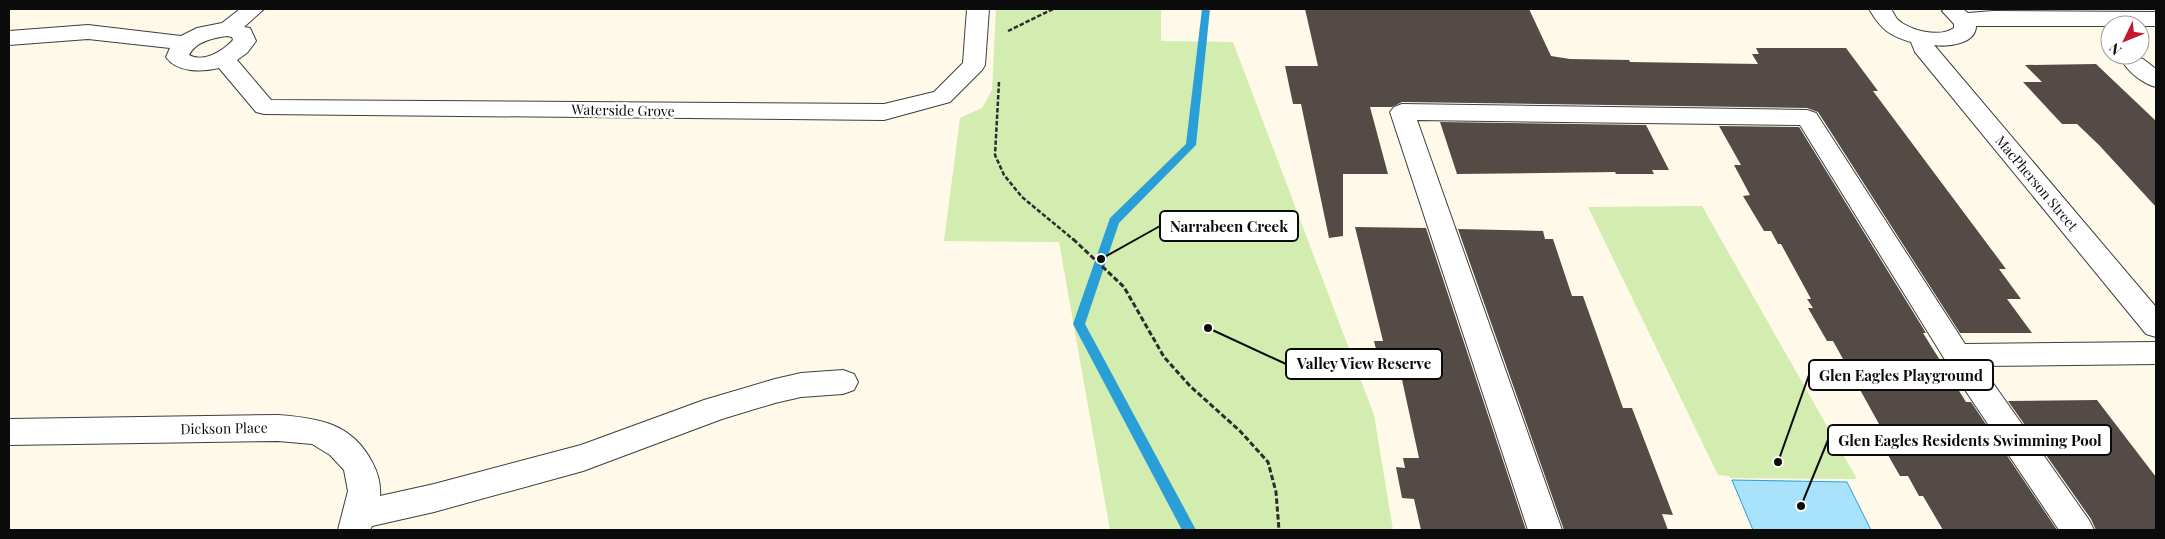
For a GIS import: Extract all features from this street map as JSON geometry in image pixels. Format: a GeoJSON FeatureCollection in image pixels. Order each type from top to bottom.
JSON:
{"type":"FeatureCollection","features":[{"type":"Feature","properties":{"kind":"street"},"geometry":{"type":"LineString","coordinates":[[228,29],[242,33],[244,41],[237,52],[224,59],[206,64],[186,64],[177,57],[179,50],[185,43],[200,35],[228,29],[253,9]]}},
{"type":"Feature","properties":{"kind":"street","name":"Waterside Grove"},"geometry":{"type":"LineString","coordinates":[[224,59],[264,107],[884,112],[942,97],[974,65],[978,9]]}},
{"type":"Feature","properties":{"kind":"street"},"geometry":{"type":"LineString","coordinates":[[1880,9],[1887,22],[1896,28],[1922,38],[1948,40],[1958,38],[1964,33],[1966,27],[1956,14]]}},
{"type":"Feature","properties":{"kind":"street"},"geometry":{"type":"LineString","coordinates":[[1956,14],[1993,18],[2156,19]]}},
{"type":"Feature","properties":{"kind":"street"},"geometry":{"type":"LineString","coordinates":[[9,38],[88,32],[185,43]]}},
{"type":"Feature","properties":{"kind":"street","name":"MacPherson Street"},"geometry":{"type":"LineString","coordinates":[[1922,38],[1923,47],[2156,326]]}},
{"type":"Feature","properties":{"kind":"street"},"geometry":{"type":"LineString","coordinates":[[2137,65],[2156,80]]}},
{"type":"Feature","properties":{"kind":"street"},"geometry":{"type":"LineString","coordinates":[[1545,530],[1402,112],[1807,118],[1957,355],[2077,530]]}},
{"type":"Feature","properties":{"kind":"street"},"geometry":{"type":"LineString","coordinates":[[1957,355],[2156,353]]}},
{"type":"Feature","properties":{"kind":"street"},"geometry":{"type":"LineString","coordinates":[[357,522],[434,498],[583,458],[715,410],[776,391],[801,385],[843,382]]}},
{"type":"Feature","properties":{"kind":"street","name":"Dickson Place"},"geometry":{"type":"LineString","coordinates":[[9,432],[278,428],[312,431],[331,438],[342,446],[348,451],[359,468],[364,490],[357,522]]}},
{"type":"Feature","properties":{"kind":"path"},"geometry":{"type":"LineString","coordinates":[[1001,34],[1053,9]]}},
{"type":"Feature","properties":{"kind":"path"},"geometry":{"type":"LineString","coordinates":[[999,80],[995,155],[1004,175],[1022,197],[1073,239],[1124,287],[1164,357],[1190,386],[1240,431],[1268,462],[1276,492],[1279,530]]}},
{"type":"Feature","properties":{"kind":"green space"},"geometry":{"type":"Polygon","coordinates":[[[996,9],[1161,9],[1161,41],[1233,42],[1374,415],[1393,530],[1110,530],[1059,242],[944,241],[960,118],[982,108],[992,90],[996,9]]]}},
{"type":"Feature","properties":{"kind":"green space"},"geometry":{"type":"Polygon","coordinates":[[[1702,206],[1857,479],[1730,478],[1729,476],[1718,475],[1588,207],[1702,206]]]}},
{"type":"Feature","properties":{"kind":"water"},"geometry":{"type":"Polygon","coordinates":[[[1732,480],[1847,482],[1871,530],[1753,530],[1732,480]]]}},
{"type":"Feature","properties":{"kind":"building"},"geometry":{"type":"Polygon","coordinates":[[[1305,9],[1529,9],[1551,56],[1570,59],[1758,64],[1752,54],[1759,54],[1756,48],[1846,48],[1878,91],[1873,91],[2006,269],[1999,269],[2021,299],[2007,299],[2032,333],[1960,333],[1818,112],[1807,108],[1402,102],[1392,107],[1370,107],[1388,174],[1343,174],[1343,236],[1329,238],[1301,104],[1293,104],[1285,66],[1318,66],[1305,9]]]}},
{"type":"Feature","properties":{"kind":"building"},"geometry":{"type":"Polygon","coordinates":[[[2096,64],[2156,121],[2156,207],[2077,124],[2062,124],[2023,82],[2042,82],[2025,65],[2096,64]]]}},
{"type":"Feature","properties":{"kind":"building"},"geometry":{"type":"Polygon","coordinates":[[[1440,122],[1646,125],[1669,170],[1652,170],[1654,174],[1616,174],[1615,172],[1457,174],[1440,122]]]}},
{"type":"Feature","properties":{"kind":"building"},"geometry":{"type":"Polygon","coordinates":[[[1719,126],[1799,127],[1926,333],[1923,333],[1966,402],[1971,402],[2057,530],[1943,530],[1923,496],[1919,496],[1908,476],[1900,476],[1877,436],[1881,435],[1875,424],[1879,424],[1833,341],[1827,341],[1808,308],[1813,308],[1807,299],[1811,299],[1781,244],[1778,244],[1771,231],[1764,231],[1743,196],[1750,195],[1734,165],[1741,165],[1719,126]]]}},
{"type":"Feature","properties":{"kind":"building"},"geometry":{"type":"Polygon","coordinates":[[[1355,227],[1426,228],[1526,530],[1421,530],[1414,499],[1402,498],[1396,467],[1405,468],[1403,458],[1419,458],[1401,375],[1382,374],[1374,341],[1383,341],[1355,227]]]}},
{"type":"Feature","properties":{"kind":"building"},"geometry":{"type":"Polygon","coordinates":[[[1458,229],[1543,231],[1545,239],[1553,239],[1572,296],[1583,296],[1623,408],[1632,408],[1673,515],[1662,514],[1668,530],[1564,530],[1458,229]]]}},
{"type":"Feature","properties":{"kind":"building"},"geometry":{"type":"Polygon","coordinates":[[[2097,400],[2156,477],[2156,530],[2096,530],[2091,519],[2008,401],[2097,400]]]}},
{"type":"Feature","properties":{"kind":"waterway"},"geometry":{"type":"LineString","coordinates":[[1189,530],[1079,324],[1114,221],[1191,145],[1206,9]]}},
{"type":"Feature","properties":{"kind":"place","name":"Narrabeen Creek"},"geometry":{"type":"Point","coordinates":[1101,259]}},
{"type":"Feature","properties":{"kind":"place","name":"Valley View Reserve"},"geometry":{"type":"Point","coordinates":[1208,328]}},
{"type":"Feature","properties":{"kind":"place","name":"Glen Eagles Playground"},"geometry":{"type":"Point","coordinates":[1778,462]}},
{"type":"Feature","properties":{"kind":"place","name":"Glen Eagles Residents Swimming Pool"},"geometry":{"type":"Point","coordinates":[1801,506]}}]}
